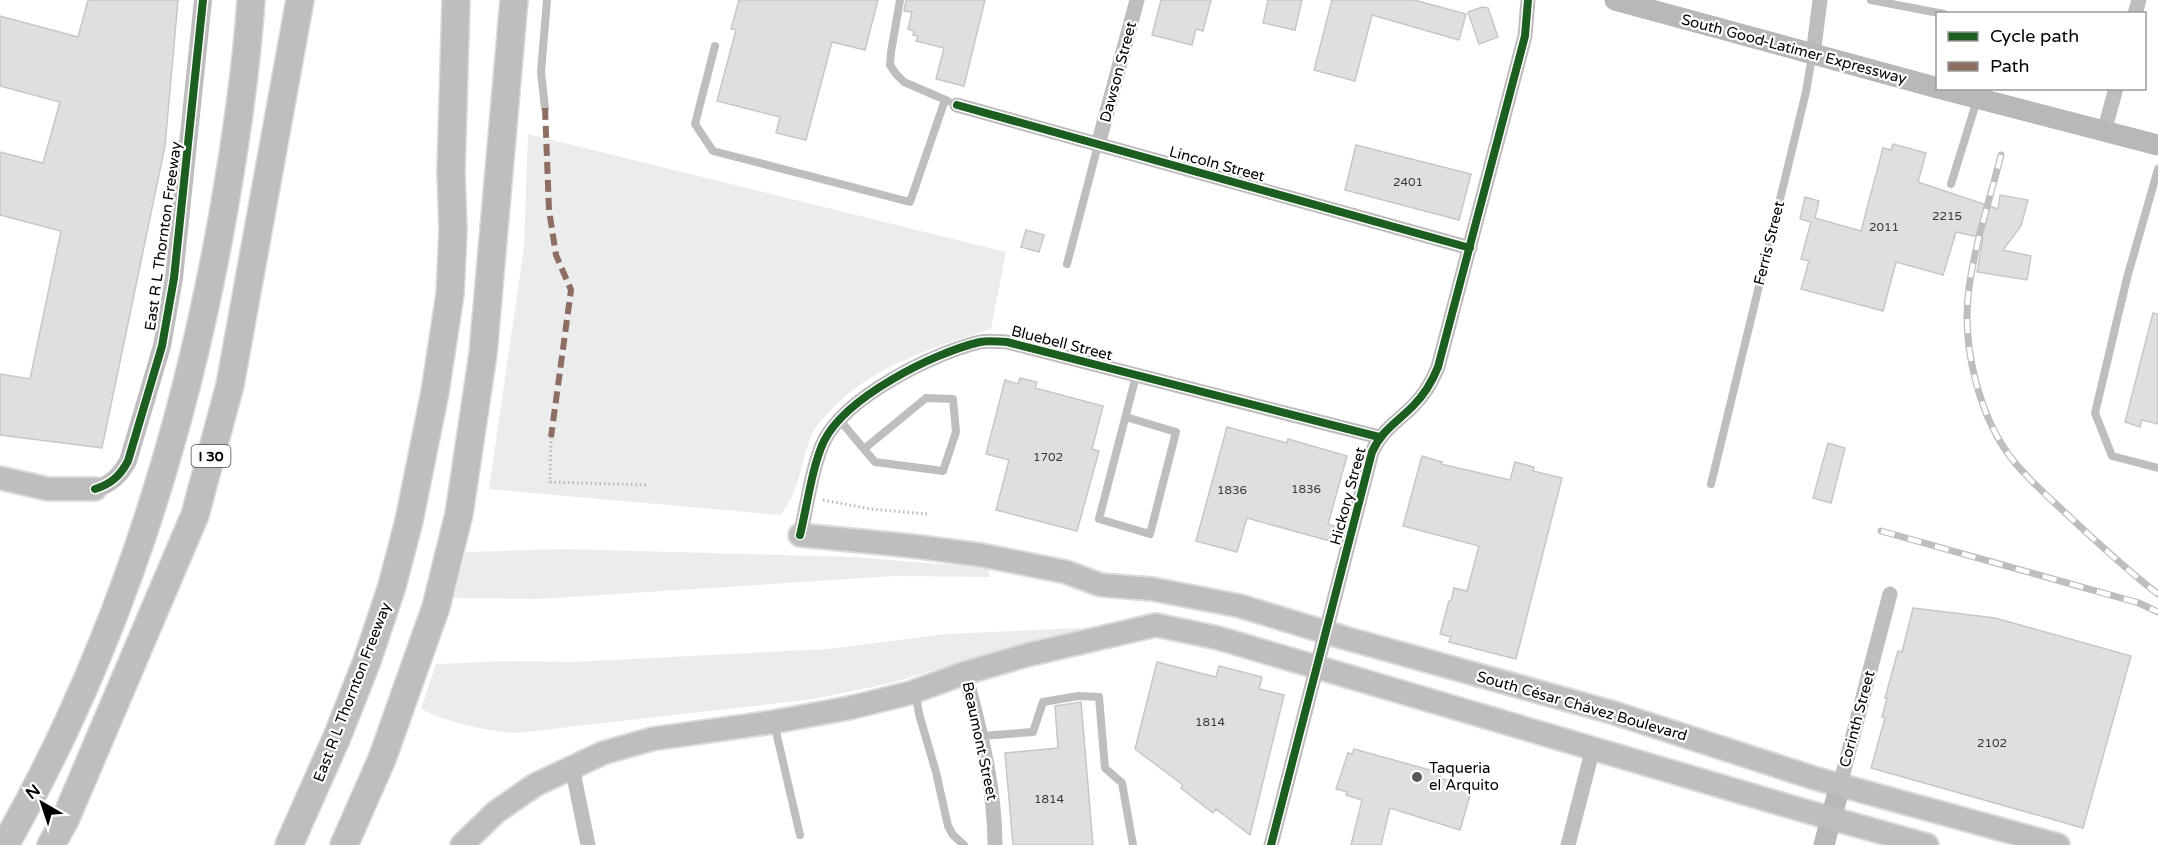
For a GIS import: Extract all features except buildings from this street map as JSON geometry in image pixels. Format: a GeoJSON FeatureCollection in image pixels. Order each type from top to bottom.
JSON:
{"type":"FeatureCollection","features":[{"type":"Feature","properties":{"kind":"highway"},"geometry":{"type":"LineString","coordinates":[[6,842],[71,719],[110,627],[172,444],[208,297],[234,152],[248,45],[250,0]]}},
{"type":"Feature","properties":{"kind":"highway","name":"I 30"},"geometry":{"type":"LineString","coordinates":[[51,845],[62,832],[195,515],[230,386],[300,0]]}},
{"type":"Feature","properties":{"kind":"highway"},"geometry":{"type":"LineString","coordinates":[[441,0],[452,107]]}},
{"type":"Feature","properties":{"kind":"highway","name":"East R L Thornton Freeway"},"geometry":{"type":"LineString","coordinates":[[289,845],[337,737],[367,661],[392,586],[409,521],[435,392],[450,294],[453,231],[452,107],[456,0]]}},
{"type":"Feature","properties":{"kind":"highway"},"geometry":{"type":"LineString","coordinates":[[344,845],[382,759],[436,606],[459,514],[483,354],[514,0]]}},
{"type":"Feature","properties":{"kind":"main road","name":"South Good-Latimer Expressway"},"geometry":{"type":"LineString","coordinates":[[1615,0],[1659,6],[1813,54],[1936,87]]}},
{"type":"Feature","properties":{"kind":"main road","name":"South Good-Latimer Expressway"},"geometry":{"type":"LineString","coordinates":[[1946,90],[2158,145]]}},
{"type":"Feature","properties":{"kind":"main road"},"geometry":{"type":"LineString","coordinates":[[0,478],[48,489],[95,489]]}},
{"type":"Feature","properties":{"kind":"main road","name":"South César Chávez Boulevard"},"geometry":{"type":"LineString","coordinates":[[800,535],[981,555],[1066,572],[1101,585],[1152,589],[1240,606],[1611,712],[1840,785],[2058,845]]}},
{"type":"Feature","properties":{"kind":"main road"},"geometry":{"type":"LineString","coordinates":[[462,845],[496,812],[535,785],[603,753],[652,739],[773,722],[849,708],[915,691],[965,673],[1027,655],[1156,625],[1218,638],[1831,819],[1927,845]]}},
{"type":"Feature","properties":{"kind":"main road","name":"Corinth Street"},"geometry":{"type":"LineString","coordinates":[[1824,845],[1840,785]]}},
{"type":"Feature","properties":{"kind":"street","name":"East R L Thornton Freeway"},"geometry":{"type":"LineString","coordinates":[[95,489],[113,482],[122,473],[128,461],[162,346],[174,278],[203,0]]}},
{"type":"Feature","properties":{"kind":"street","name":"Dawson Street"},"geometry":{"type":"LineString","coordinates":[[1098,145],[1137,0]]}},
{"type":"Feature","properties":{"kind":"street","name":"Hickory Street"},"geometry":{"type":"LineString","coordinates":[[1271,845],[1372,452],[1379,437],[1411,408],[1432,382],[1438,367],[1525,36],[1528,0]]}},
{"type":"Feature","properties":{"kind":"street","name":"Ferris Street"},"geometry":{"type":"LineString","coordinates":[[1813,54],[1820,0]]}},
{"type":"Feature","properties":{"kind":"street"},"geometry":{"type":"LineString","coordinates":[[2104,132],[2115,90]]}},
{"type":"Feature","properties":{"kind":"street","name":"Lincoln Street"},"geometry":{"type":"LineString","coordinates":[[951,103],[1470,248]]}},
{"type":"Feature","properties":{"kind":"street","name":"Bluebell Street"},"geometry":{"type":"LineString","coordinates":[[800,535],[824,441],[840,420],[861,400],[893,379],[936,358],[981,342],[1007,342],[1379,437]]}},
{"type":"Feature","properties":{"kind":"street","name":"Corinth Street"},"geometry":{"type":"LineString","coordinates":[[1840,785],[1890,594]]}},
{"type":"Feature","properties":{"kind":"street","name":"Beaumont Street"},"geometry":{"type":"LineString","coordinates":[[965,673],[981,736],[994,814],[994,845]]}},
{"type":"Feature","properties":{"kind":"street"},"geometry":{"type":"LineString","coordinates":[[1568,845],[1593,748]]}},
{"type":"Feature","properties":{"kind":"street"},"geometry":{"type":"LineString","coordinates":[[572,767],[588,845]]}},
{"type":"Feature","properties":{"kind":"lane"},"geometry":{"type":"LineString","coordinates":[[545,108],[541,72],[547,0]]}},
{"type":"Feature","properties":{"kind":"lane"},"geometry":{"type":"LineString","coordinates":[[715,46],[695,124],[712,151],[910,202],[951,103],[904,82],[890,65],[900,0]]}},
{"type":"Feature","properties":{"kind":"lane"},"geometry":{"type":"LineString","coordinates":[[1871,0],[1936,12]]}},
{"type":"Feature","properties":{"kind":"lane","name":"Ferris Street"},"geometry":{"type":"LineString","coordinates":[[1711,484],[1803,104],[1813,54]]}},
{"type":"Feature","properties":{"kind":"lane"},"geometry":{"type":"LineString","coordinates":[[1951,184],[1978,99]]}},
{"type":"Feature","properties":{"kind":"lane"},"geometry":{"type":"LineString","coordinates":[[1067,264],[1098,145]]}},
{"type":"Feature","properties":{"kind":"lane"},"geometry":{"type":"LineString","coordinates":[[2158,169],[2127,278],[2095,413],[2112,456],[2158,468]]}},
{"type":"Feature","properties":{"kind":"lane"},"geometry":{"type":"LineString","coordinates":[[1126,417],[1176,432],[1150,534],[1099,519],[1136,376]]}},
{"type":"Feature","properties":{"kind":"lane"},"geometry":{"type":"LineString","coordinates":[[840,420],[864,449],[875,462],[943,471],[956,432],[953,399],[926,398],[864,449]]}},
{"type":"Feature","properties":{"kind":"lane"},"geometry":{"type":"LineString","coordinates":[[915,691],[948,825],[952,835],[964,845]]}},
{"type":"Feature","properties":{"kind":"lane"},"geometry":{"type":"LineString","coordinates":[[981,736],[1033,732],[1043,702],[1078,696],[1099,697],[1106,768],[1122,783],[1134,845]]}},
{"type":"Feature","properties":{"kind":"lane"},"geometry":{"type":"LineString","coordinates":[[773,722],[800,835]]}},
{"type":"Feature","properties":{"kind":"path"},"geometry":{"type":"LineString","coordinates":[[551,437],[550,482],[647,485]]}},
{"type":"Feature","properties":{"kind":"path"},"geometry":{"type":"LineString","coordinates":[[809,497],[871,509],[927,514]]}},
{"type":"Feature","properties":{"kind":"shaded area"},"geometry":{"type":"Polygon","coordinates":[[[528,134],[1006,252],[991,329],[904,360],[864,382],[846,396],[814,430],[793,495],[780,515],[489,489],[524,247],[528,134]]]}},
{"type":"Feature","properties":{"kind":"shaded area"},"geometry":{"type":"Polygon","coordinates":[[[563,549],[853,557],[988,568],[990,577],[895,576],[539,599],[453,598],[466,552],[563,549]]]}},
{"type":"Feature","properties":{"kind":"shaded area"},"geometry":{"type":"Polygon","coordinates":[[[1080,628],[1082,633],[1013,646],[891,683],[814,699],[516,733],[467,726],[421,709],[436,664],[512,661],[573,662],[828,649],[947,634],[1080,628]]]}},
{"type":"Feature","properties":{"kind":"railway"},"geometry":{"type":"LineString","coordinates":[[2001,155],[1975,254],[1967,310],[1971,357],[1983,404],[1992,426],[2016,464],[2104,548],[2158,594]]}},
{"type":"Feature","properties":{"kind":"railway"},"geometry":{"type":"LineString","coordinates":[[1881,531],[2139,603],[2158,612]]}},
{"type":"Feature","properties":{"kind":"marked path"},"geometry":{"type":"LineString","coordinates":[[545,108],[549,210],[556,255],[571,290],[551,437]]}},
{"type":"Feature","properties":{"kind":"cycle path"},"geometry":{"type":"LineString","coordinates":[[95,489],[114,479],[128,461],[162,346],[174,278],[203,0]]}},
{"type":"Feature","properties":{"kind":"cycle path"},"geometry":{"type":"LineString","coordinates":[[1271,845],[1372,452],[1385,432],[1421,397],[1438,367],[1525,36],[1528,0]]}},
{"type":"Feature","properties":{"kind":"cycle path"},"geometry":{"type":"LineString","coordinates":[[957,105],[1470,248]]}},
{"type":"Feature","properties":{"kind":"cycle path"},"geometry":{"type":"LineString","coordinates":[[800,535],[816,462],[824,441],[835,425],[871,393],[893,379],[939,356],[983,341],[1007,342],[1379,437]]}},
{"type":"Feature","properties":{"kind":"place","name":"Taqueria el Arquito"},"geometry":{"type":"Point","coordinates":[1417,777]}}]}
